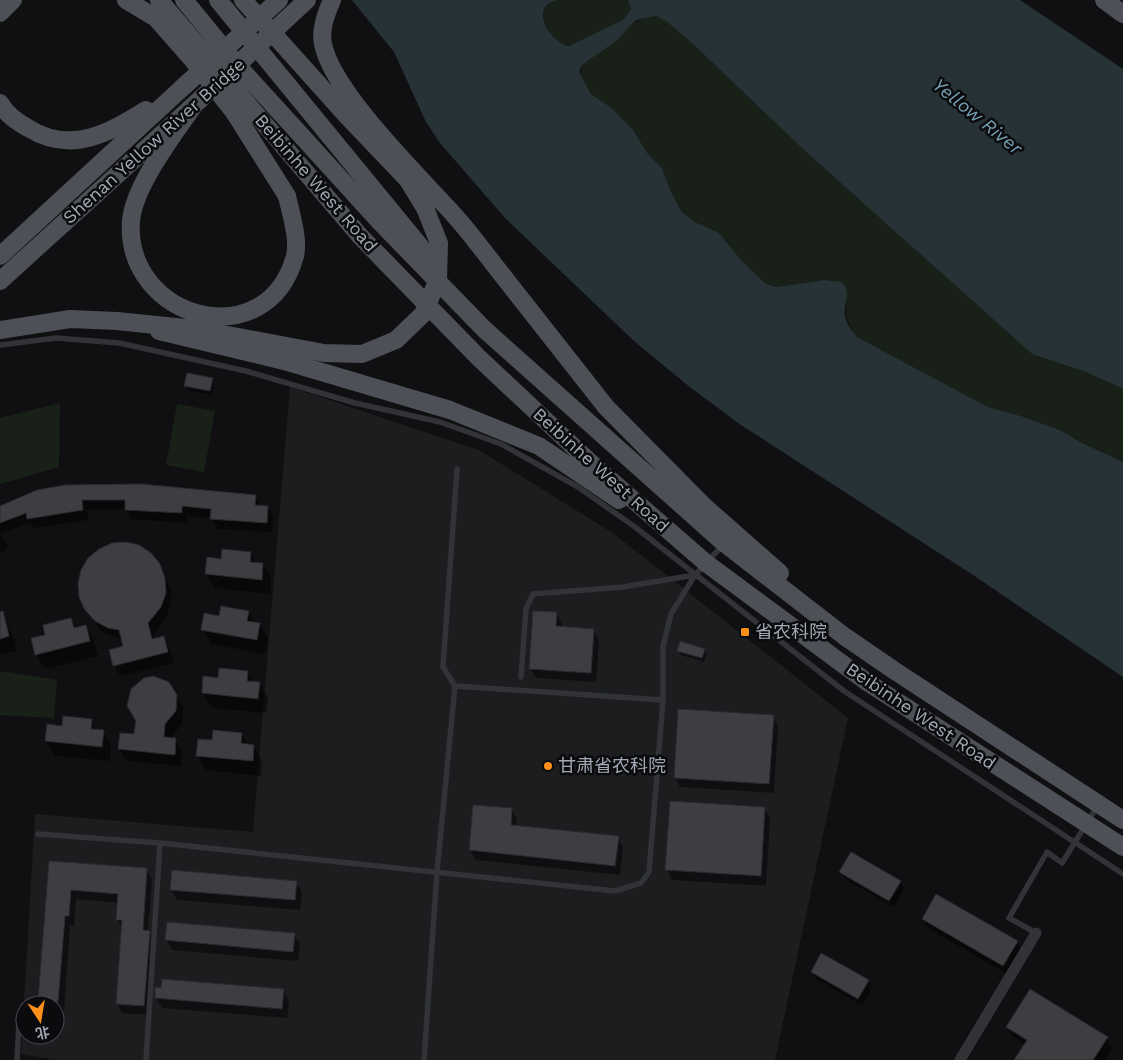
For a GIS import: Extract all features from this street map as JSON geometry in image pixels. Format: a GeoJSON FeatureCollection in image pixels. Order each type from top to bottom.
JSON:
{"type":"FeatureCollection","features":[{"type":"Feature","properties":{"kind":"main road"},"geometry":{"type":"LineString","coordinates":[[0,13],[13,0]]}},
{"type":"Feature","properties":{"kind":"main road"},"geometry":{"type":"LineString","coordinates":[[126,0],[156,18],[191,58],[234,112],[288,196],[294,228],[295,255],[285,281],[268,302],[246,314],[211,318],[178,308],[151,286],[134,256],[131,221],[141,188],[194,105]]}},
{"type":"Feature","properties":{"kind":"main road","name":"Beibinhe West Road"},"geometry":{"type":"LineString","coordinates":[[159,0],[360,236],[478,358],[592,464],[678,539],[700,569],[867,682],[1086,825],[1123,847]]}},
{"type":"Feature","properties":{"kind":"main road","name":"Beibinhe West Road"},"geometry":{"type":"LineString","coordinates":[[184,0],[238,66],[372,213],[485,330],[724,543],[844,636],[1098,806],[1123,820]]}},
{"type":"Feature","properties":{"kind":"main road"},"geometry":{"type":"LineString","coordinates":[[0,330],[70,319],[117,321],[196,329],[324,353],[362,354],[396,340],[423,314],[438,280],[439,243],[425,208],[408,180],[346,115],[243,0]]}},
{"type":"Feature","properties":{"kind":"main road","name":"Shenan Yellow River Bridge"},"geometry":{"type":"LineString","coordinates":[[0,256],[279,0]]}},
{"type":"Feature","properties":{"kind":"main road","name":"Shenan Yellow River Bridge"},"geometry":{"type":"LineString","coordinates":[[0,281],[307,0]]}},
{"type":"Feature","properties":{"kind":"main road"},"geometry":{"type":"LineString","coordinates":[[332,0],[324,17],[323,44],[332,68],[351,97],[457,218],[606,407],[705,507],[810,599],[844,636]]}},
{"type":"Feature","properties":{"kind":"main road"},"geometry":{"type":"LineString","coordinates":[[1104,0],[1123,14]]}},
{"type":"Feature","properties":{"kind":"main road"},"geometry":{"type":"LineString","coordinates":[[222,5],[405,227],[485,330]]}},
{"type":"Feature","properties":{"kind":"main road"},"geometry":{"type":"LineString","coordinates":[[173,16],[191,58]]}},
{"type":"Feature","properties":{"kind":"main road"},"geometry":{"type":"LineString","coordinates":[[0,102],[6,112],[15,120],[50,139],[82,141],[112,131],[182,88]]}},
{"type":"Feature","properties":{"kind":"main road"},"geometry":{"type":"LineString","coordinates":[[234,112],[277,139]]}},
{"type":"Feature","properties":{"kind":"main road"},"geometry":{"type":"LineString","coordinates":[[117,321],[288,362],[450,410],[539,446],[678,539]]}},
{"type":"Feature","properties":{"kind":"street"},"geometry":{"type":"LineString","coordinates":[[960,1060],[1036,933]]}},
{"type":"Feature","properties":{"kind":"lane"},"geometry":{"type":"LineString","coordinates":[[0,344],[56,338],[119,343],[246,371],[355,403],[440,422],[501,444],[578,487],[700,569],[844,691],[1123,874]]}},
{"type":"Feature","properties":{"kind":"lane"},"geometry":{"type":"LineString","coordinates":[[424,1060],[437,872],[455,686],[443,667],[456,469]]}},
{"type":"Feature","properties":{"kind":"lane"},"geometry":{"type":"LineString","coordinates":[[38,834],[160,843],[615,891],[641,883],[649,872],[663,700],[663,646],[671,614],[700,569],[724,543]]}},
{"type":"Feature","properties":{"kind":"lane"},"geometry":{"type":"LineString","coordinates":[[521,677],[526,609],[533,594],[623,587],[700,569]]}},
{"type":"Feature","properties":{"kind":"lane"},"geometry":{"type":"LineString","coordinates":[[455,686],[663,700]]}},
{"type":"Feature","properties":{"kind":"lane"},"geometry":{"type":"LineString","coordinates":[[1036,933],[1009,918],[1047,852],[1062,863],[1098,806]]}},
{"type":"Feature","properties":{"kind":"lane"},"geometry":{"type":"LineString","coordinates":[[146,1060],[160,843]]}},
{"type":"Feature","properties":{"kind":"lane"},"geometry":{"type":"LineString","coordinates":[[17,1060],[18,1045]]}},
{"type":"Feature","properties":{"kind":"shaded area"},"geometry":{"type":"Polygon","coordinates":[[[557,0],[628,0],[631,9],[624,19],[604,31],[585,40],[563,45],[552,35],[543,14],[548,4],[557,0]]]}},
{"type":"Feature","properties":{"kind":"shaded area"},"geometry":{"type":"Polygon","coordinates":[[[656,16],[666,21],[694,45],[806,152],[1032,354],[1086,372],[1123,389],[1123,462],[1082,443],[1060,430],[988,407],[857,337],[848,323],[845,290],[842,282],[824,280],[777,287],[766,284],[742,261],[719,233],[693,221],[682,212],[672,194],[662,168],[648,154],[633,130],[612,108],[591,94],[580,75],[582,65],[626,28],[645,18],[656,16]]]}},
{"type":"Feature","properties":{"kind":"shaded area","name":"甘肃省农科院"},"geometry":{"type":"Polygon","coordinates":[[[290,387],[479,450],[613,533],[848,718],[775,1060],[56,1060],[21,1054],[22,1045],[65,1045],[65,995],[24,995],[35,814],[253,832],[290,387]]]}},
{"type":"Feature","properties":{"kind":"shaded area"},"geometry":{"type":"Polygon","coordinates":[[[60,403],[59,467],[0,484],[0,418],[60,403]]]}},
{"type":"Feature","properties":{"kind":"shaded area"},"geometry":{"type":"Polygon","coordinates":[[[177,404],[215,411],[204,472],[166,465],[177,404]]]}},
{"type":"Feature","properties":{"kind":"shaded area"},"geometry":{"type":"Polygon","coordinates":[[[0,671],[57,680],[54,718],[0,715],[0,671]]]}},
{"type":"Feature","properties":{"kind":"water","name":"Yellow River"},"geometry":{"type":"Polygon","coordinates":[[[352,0],[557,0],[545,7],[544,21],[554,37],[569,46],[623,20],[631,9],[628,0],[1020,0],[1123,69],[1123,389],[1086,372],[1032,354],[806,152],[694,45],[666,21],[656,16],[636,20],[616,41],[582,65],[579,72],[591,94],[612,108],[633,130],[648,154],[662,168],[672,194],[682,212],[693,221],[719,233],[742,261],[766,284],[777,287],[824,280],[842,282],[847,294],[845,316],[848,325],[857,337],[988,407],[1060,430],[1082,443],[1123,462],[1123,677],[973,575],[741,425],[691,388],[634,341],[506,219],[439,142],[425,120],[394,52],[352,0]]]}},
{"type":"Feature","properties":{"kind":"building"},"geometry":{"type":"Polygon","coordinates":[[[187,373],[213,378],[210,391],[184,386],[187,373]]]}},
{"type":"Feature","properties":{"kind":"building"},"geometry":{"type":"Polygon","coordinates":[[[141,484],[256,495],[255,505],[268,506],[267,523],[210,519],[211,509],[182,506],[182,513],[125,510],[125,500],[82,500],[83,510],[27,519],[26,513],[0,523],[0,506],[37,490],[66,485],[141,484]]]}},
{"type":"Feature","properties":{"kind":"building"},"geometry":{"type":"Polygon","coordinates":[[[126,542],[139,545],[151,553],[160,564],[165,578],[166,593],[161,607],[148,623],[152,639],[164,636],[168,652],[113,666],[109,650],[123,646],[119,630],[108,628],[95,621],[85,610],[79,597],[78,583],[81,570],[88,558],[99,549],[112,543],[126,542]]]}},
{"type":"Feature","properties":{"kind":"building"},"geometry":{"type":"Polygon","coordinates":[[[222,549],[251,552],[250,562],[263,563],[262,580],[205,574],[207,557],[221,559],[222,549]]]}},
{"type":"Feature","properties":{"kind":"building"},"geometry":{"type":"Polygon","coordinates":[[[221,606],[249,611],[247,621],[260,623],[257,640],[201,630],[204,613],[219,616],[221,606]]]}},
{"type":"Feature","properties":{"kind":"building"},"geometry":{"type":"Polygon","coordinates":[[[3,611],[9,636],[0,639],[0,612],[3,611]]]}},
{"type":"Feature","properties":{"kind":"building"},"geometry":{"type":"Polygon","coordinates":[[[533,611],[557,612],[556,626],[594,629],[591,673],[529,669],[533,611]]]}},
{"type":"Feature","properties":{"kind":"building"},"geometry":{"type":"Polygon","coordinates":[[[71,618],[74,628],[86,625],[90,641],[35,655],[31,638],[45,635],[43,625],[71,618]]]}},
{"type":"Feature","properties":{"kind":"building"},"geometry":{"type":"Polygon","coordinates":[[[680,641],[705,649],[702,658],[677,651],[680,641]]]}},
{"type":"Feature","properties":{"kind":"building"},"geometry":{"type":"Polygon","coordinates":[[[219,668],[248,671],[247,681],[260,682],[258,699],[202,693],[203,676],[218,678],[219,668]]]}},
{"type":"Feature","properties":{"kind":"building"},"geometry":{"type":"Polygon","coordinates":[[[153,676],[169,682],[177,695],[176,711],[165,724],[164,737],[176,738],[175,755],[118,749],[120,733],[134,734],[136,721],[127,706],[131,689],[144,678],[153,676]]]}},
{"type":"Feature","properties":{"kind":"building"},"geometry":{"type":"Polygon","coordinates":[[[678,709],[774,715],[769,784],[674,778],[678,709]]]}},
{"type":"Feature","properties":{"kind":"building"},"geometry":{"type":"Polygon","coordinates":[[[63,716],[92,719],[91,729],[104,730],[102,747],[45,741],[47,724],[62,726],[63,716]]]}},
{"type":"Feature","properties":{"kind":"building"},"geometry":{"type":"Polygon","coordinates":[[[213,730],[242,733],[241,743],[254,745],[253,761],[196,756],[198,739],[212,740],[213,730]]]}},
{"type":"Feature","properties":{"kind":"building"},"geometry":{"type":"Polygon","coordinates":[[[670,801],[765,807],[761,876],[665,870],[670,801]]]}},
{"type":"Feature","properties":{"kind":"building"},"geometry":{"type":"Polygon","coordinates":[[[473,805],[512,808],[511,825],[619,836],[615,866],[469,850],[473,805]]]}},
{"type":"Feature","properties":{"kind":"building"},"geometry":{"type":"Polygon","coordinates":[[[851,852],[901,881],[889,901],[839,872],[851,852]]]}},
{"type":"Feature","properties":{"kind":"building"},"geometry":{"type":"Polygon","coordinates":[[[49,861],[147,868],[143,930],[150,931],[144,1006],[116,1004],[122,920],[116,920],[118,894],[71,890],[69,916],[65,916],[59,995],[38,995],[49,861]]]}},
{"type":"Feature","properties":{"kind":"building"},"geometry":{"type":"Polygon","coordinates":[[[172,870],[297,881],[295,900],[170,890],[172,870]]]}},
{"type":"Feature","properties":{"kind":"building"},"geometry":{"type":"Polygon","coordinates":[[[936,894],[1018,941],[1003,966],[922,919],[936,894]]]}},
{"type":"Feature","properties":{"kind":"building"},"geometry":{"type":"Polygon","coordinates":[[[167,922],[295,933],[293,952],[165,940],[167,922]]]}},
{"type":"Feature","properties":{"kind":"building"},"geometry":{"type":"Polygon","coordinates":[[[821,953],[869,980],[858,999],[811,972],[821,953]]]}},
{"type":"Feature","properties":{"kind":"building"},"geometry":{"type":"Polygon","coordinates":[[[162,979],[284,989],[282,1009],[155,998],[155,987],[161,988],[162,979]]]}},
{"type":"Feature","properties":{"kind":"building"},"geometry":{"type":"Polygon","coordinates":[[[1030,989],[1108,1037],[1093,1060],[1014,1060],[1027,1040],[1006,1027],[1030,989]]]}},
{"type":"Feature","properties":{"kind":"place","name":"省农科院"},"geometry":{"type":"Point","coordinates":[745,632]}},
{"type":"Feature","properties":{"kind":"place","name":"甘肃省农科院"},"geometry":{"type":"Point","coordinates":[548,766]}}]}
